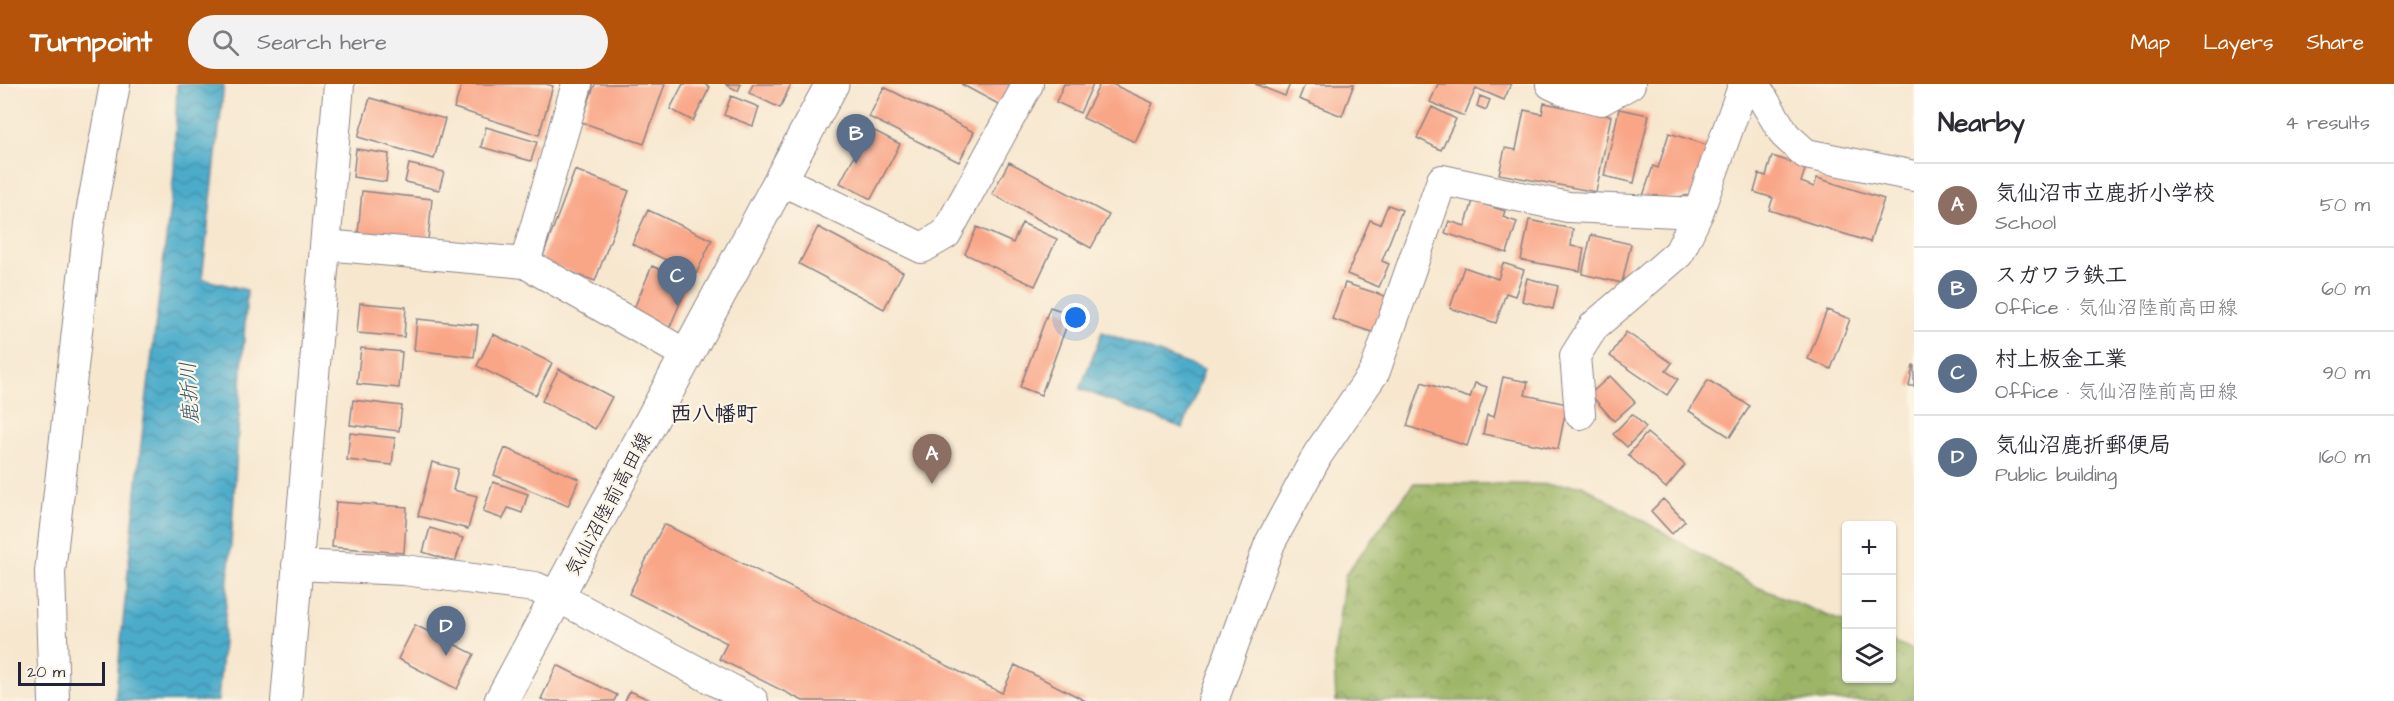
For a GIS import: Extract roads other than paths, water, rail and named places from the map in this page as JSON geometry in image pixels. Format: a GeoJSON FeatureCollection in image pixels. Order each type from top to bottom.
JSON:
{"type":"FeatureCollection","features":[{"type":"Feature","properties":{"kind":"main road","name":"気仙沼陸前高田線"},"geometry":{"type":"LineString","coordinates":[[501,701],[832,84]]}},
{"type":"Feature","properties":{"kind":"street"},"geometry":{"type":"LineString","coordinates":[[54,701],[50,572],[89,224],[115,84]]}},
{"type":"Feature","properties":{"kind":"street"},"geometry":{"type":"LineString","coordinates":[[286,701],[339,84]]}},
{"type":"Feature","properties":{"kind":"street"},"geometry":{"type":"LineString","coordinates":[[525,263],[577,84]]}},
{"type":"Feature","properties":{"kind":"street"},"geometry":{"type":"LineString","coordinates":[[781,180],[922,248],[946,234],[1028,84]]}},
{"type":"Feature","properties":{"kind":"street"},"geometry":{"type":"LineString","coordinates":[[1551,84],[1568,92],[1601,100],[1630,84]]}},
{"type":"Feature","properties":{"kind":"street"},"geometry":{"type":"LineString","coordinates":[[1580,414],[1575,356],[1594,326],[1679,253],[1698,213],[1743,84]]}},
{"type":"Feature","properties":{"kind":"street"},"geometry":{"type":"LineString","coordinates":[[1754,84],[1785,135],[1806,154],[1914,176]]}},
{"type":"Feature","properties":{"kind":"street"},"geometry":{"type":"LineString","coordinates":[[1213,701],[1270,543],[1318,454],[1375,370],[1442,180],[1568,207],[1698,213]]}},
{"type":"Feature","properties":{"kind":"street"},"geometry":{"type":"LineString","coordinates":[[325,245],[525,263],[687,355]]}},
{"type":"Feature","properties":{"kind":"street"},"geometry":{"type":"LineString","coordinates":[[297,565],[404,570],[535,587],[753,701]]}},
{"type":"Feature","properties":{"kind":"water","name":"鹿折川"},"geometry":{"type":"Polygon","coordinates":[[[177,84],[224,84],[202,279],[247,290],[231,543],[218,701],[115,701],[140,453],[174,173],[177,84]]]}},
{"type":"Feature","properties":{"kind":"water"},"geometry":{"type":"Polygon","coordinates":[[[1102,332],[1204,370],[1183,428],[1080,389],[1102,332]]]}},
{"type":"Feature","properties":{"kind":"place","name":"スガワラ鉄工"},"geometry":{"type":"Point","coordinates":[856,164]}},
{"type":"Feature","properties":{"kind":"place","name":"村上板金工業"},"geometry":{"type":"Point","coordinates":[677,306]}},
{"type":"Feature","properties":{"kind":"place","name":"気仙沼市立鹿折小学校"},"geometry":{"type":"Point","coordinates":[932,484]}},
{"type":"Feature","properties":{"kind":"place","name":"気仙沼鹿折郵便局"},"geometry":{"type":"Point","coordinates":[446,656]}},
{"type":"Feature","properties":{"kind":"district","name":"西八幡町"},"geometry":{"type":"Point","coordinates":[714,413]}}]}
